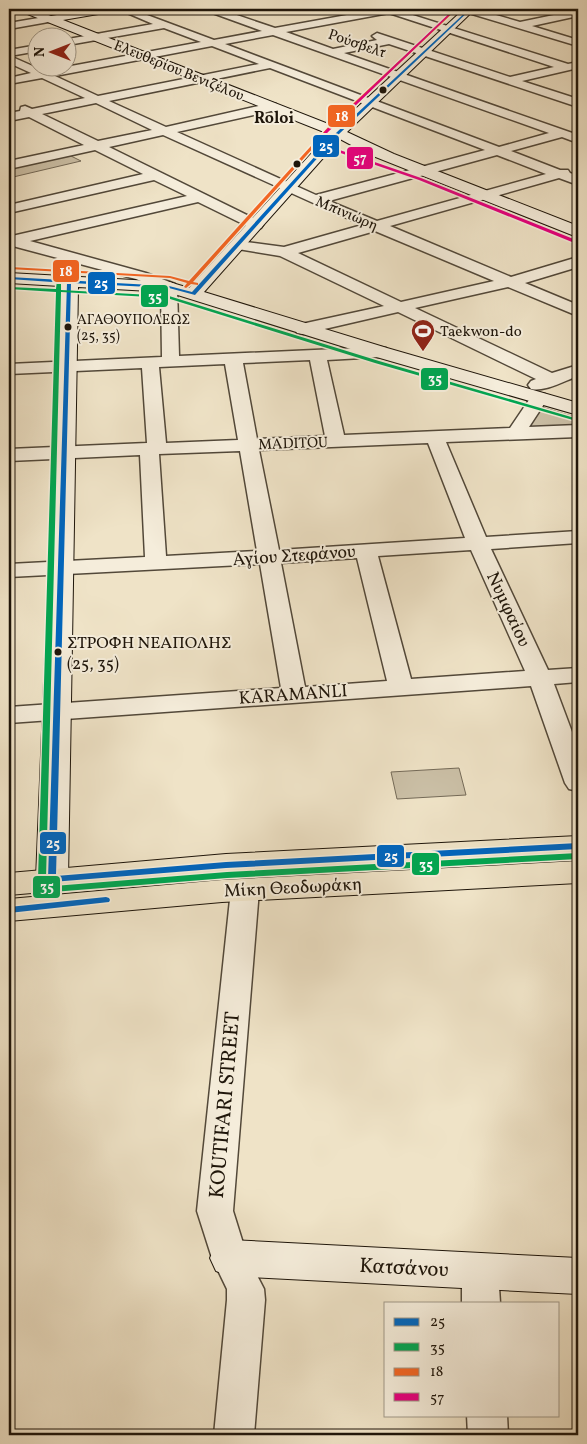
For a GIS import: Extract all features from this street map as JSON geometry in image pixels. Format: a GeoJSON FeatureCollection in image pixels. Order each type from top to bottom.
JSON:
{"type":"FeatureCollection","features":[{"type":"Feature","properties":{"kind":"highway","name":"Μίκη Θεοδωράκη"},"geometry":{"type":"LineString","coordinates":[[9,884],[235,864],[578,846]]}},
{"type":"Feature","properties":{"kind":"highway","name":"Μίκη Θεοδωράκη"},"geometry":{"type":"LineString","coordinates":[[9,910],[84,902],[244,890],[578,872]]}},
{"type":"Feature","properties":{"kind":"street","name":"Ελευθερίου Βενιζέλου"},"geometry":{"type":"LineString","coordinates":[[24,9],[201,78],[336,136],[578,232]]}},
{"type":"Feature","properties":{"kind":"street"},"geometry":{"type":"LineString","coordinates":[[9,26],[110,9]]}},
{"type":"Feature","properties":{"kind":"street"},"geometry":{"type":"LineString","coordinates":[[123,9],[578,181]]}},
{"type":"Feature","properties":{"kind":"street","name":"Ρούσβελτ"},"geometry":{"type":"LineString","coordinates":[[210,9],[578,140]]}},
{"type":"Feature","properties":{"kind":"street"},"geometry":{"type":"LineString","coordinates":[[78,68],[390,9],[447,29],[575,68]]}},
{"type":"Feature","properties":{"kind":"street"},"geometry":{"type":"LineString","coordinates":[[193,294],[336,136],[468,9],[578,43]]}},
{"type":"Feature","properties":{"kind":"street"},"geometry":{"type":"LineString","coordinates":[[551,9],[576,15]]}},
{"type":"Feature","properties":{"kind":"street"},"geometry":{"type":"LineString","coordinates":[[200,19],[244,10]]}},
{"type":"Feature","properties":{"kind":"street"},"geometry":{"type":"LineString","coordinates":[[314,15],[578,103]]}},
{"type":"Feature","properties":{"kind":"street"},"geometry":{"type":"LineString","coordinates":[[520,25],[576,15]]}},
{"type":"Feature","properties":{"kind":"street"},"geometry":{"type":"LineString","coordinates":[[78,40],[182,22]]}},
{"type":"Feature","properties":{"kind":"street"},"geometry":{"type":"LineString","coordinates":[[307,58],[391,40]]}},
{"type":"Feature","properties":{"kind":"street"},"geometry":{"type":"LineString","coordinates":[[9,53],[28,50]]}},
{"type":"Feature","properties":{"kind":"street","name":"Μπινιώρη"},"geometry":{"type":"LineString","coordinates":[[9,60],[28,68]]}},
{"type":"Feature","properties":{"kind":"street"},"geometry":{"type":"LineString","coordinates":[[9,117],[289,61]]}},
{"type":"Feature","properties":{"kind":"street"},"geometry":{"type":"LineString","coordinates":[[484,86],[575,68]]}},
{"type":"Feature","properties":{"kind":"street"},"geometry":{"type":"LineString","coordinates":[[9,81],[28,78]]}},
{"type":"Feature","properties":{"kind":"street","name":"Μπινιώρη"},"geometry":{"type":"LineString","coordinates":[[49,78],[315,200],[578,311]]}},
{"type":"Feature","properties":{"kind":"street"},"geometry":{"type":"LineString","coordinates":[[430,97],[467,89]]}},
{"type":"Feature","properties":{"kind":"street"},"geometry":{"type":"LineString","coordinates":[[9,102],[256,224]]}},
{"type":"Feature","properties":{"kind":"street"},"geometry":{"type":"LineString","coordinates":[[359,113],[402,103]]}},
{"type":"Feature","properties":{"kind":"street"},"geometry":{"type":"LineString","coordinates":[[9,165],[272,107]]}},
{"type":"Feature","properties":{"kind":"street"},"geometry":{"type":"LineString","coordinates":[[315,200],[496,150],[578,130]]}},
{"type":"Feature","properties":{"kind":"street"},"geometry":{"type":"LineString","coordinates":[[16,152],[32,160]]}},
{"type":"Feature","properties":{"kind":"street"},"geometry":{"type":"LineString","coordinates":[[284,252],[578,169]]}},
{"type":"Feature","properties":{"kind":"street"},"geometry":{"type":"LineString","coordinates":[[9,209],[157,175]]}},
{"type":"Feature","properties":{"kind":"street"},"geometry":{"type":"LineString","coordinates":[[11,240],[201,197]]}},
{"type":"Feature","properties":{"kind":"street"},"geometry":{"type":"LineString","coordinates":[[11,240],[141,276],[169,287],[303,329],[578,409]]}},
{"type":"Feature","properties":{"kind":"street"},"geometry":{"type":"LineString","coordinates":[[238,245],[284,252],[552,380]]}},
{"type":"Feature","properties":{"kind":"street"},"geometry":{"type":"LineString","coordinates":[[303,329],[511,282],[578,262]]}},
{"type":"Feature","properties":{"kind":"street"},"geometry":{"type":"LineString","coordinates":[[9,278],[169,287]]}},
{"type":"Feature","properties":{"kind":"street"},"geometry":{"type":"LineString","coordinates":[[52,879],[68,281]]}},
{"type":"Feature","properties":{"kind":"street"},"geometry":{"type":"LineString","coordinates":[[169,287],[171,361]]}},
{"type":"Feature","properties":{"kind":"street"},"geometry":{"type":"LineString","coordinates":[[9,368],[380,352]]}},
{"type":"Feature","properties":{"kind":"street"},"geometry":{"type":"LineString","coordinates":[[316,355],[336,441]]}},
{"type":"Feature","properties":{"kind":"street"},"geometry":{"type":"LineString","coordinates":[[233,358],[294,694]]}},
{"type":"Feature","properties":{"kind":"street"},"geometry":{"type":"LineString","coordinates":[[150,362],[156,564]]}},
{"type":"Feature","properties":{"kind":"street"},"geometry":{"type":"LineString","coordinates":[[518,392],[578,370]]}},
{"type":"Feature","properties":{"kind":"street"},"geometry":{"type":"LineString","coordinates":[[516,433],[539,398]]}},
{"type":"Feature","properties":{"kind":"street","name":"MADITOU"},"geometry":{"type":"LineString","coordinates":[[9,455],[578,431]]}},
{"type":"Feature","properties":{"kind":"street","name":"Νυμφαίου"},"geometry":{"type":"LineString","coordinates":[[435,438],[478,543],[540,678],[578,783]]}},
{"type":"Feature","properties":{"kind":"street","name":"Αγίου Στεφάνου"},"geometry":{"type":"LineString","coordinates":[[9,571],[156,564],[578,537]]}},
{"type":"Feature","properties":{"kind":"street"},"geometry":{"type":"LineString","coordinates":[[366,551],[401,687]]}},
{"type":"Feature","properties":{"kind":"street","name":"KARAMANLI"},"geometry":{"type":"LineString","coordinates":[[9,715],[578,675]]}},
{"type":"Feature","properties":{"kind":"street","name":"KOUTIFARI STREET"},"geometry":{"type":"LineString","coordinates":[[234,1435],[246,1300],[245,1289],[230,1258],[214,1211],[244,890]]}},
{"type":"Feature","properties":{"kind":"street","name":"Κατσάνου"},"geometry":{"type":"LineString","coordinates":[[230,1258],[480,1287],[578,1276]]}},
{"type":"Feature","properties":{"kind":"street"},"geometry":{"type":"LineString","coordinates":[[487,1416],[488,1435]]}},
{"type":"Feature","properties":{"kind":"shaded area"},"geometry":{"type":"Polygon","coordinates":[[[67,154],[81,161],[9,178],[9,166],[67,154]]]}},
{"type":"Feature","properties":{"kind":"shaded area"},"geometry":{"type":"Polygon","coordinates":[[[542,407],[578,418],[578,425],[529,428],[542,407]]]}},
{"type":"Feature","properties":{"kind":"shaded area"},"geometry":{"type":"Polygon","coordinates":[[[459,768],[466,795],[397,799],[391,772],[459,768]]]}},
{"type":"Feature","properties":{"kind":"transit line","name":"57"},"geometry":{"type":"LineString","coordinates":[[455,9],[326,132],[323,137],[324,143],[330,148],[420,179],[574,241]]}},
{"type":"Feature","properties":{"kind":"transit line","name":"18"},"geometry":{"type":"LineString","coordinates":[[186,287],[331,126],[456,9]]}},
{"type":"Feature","properties":{"kind":"transit line","name":"25"},"geometry":{"type":"LineString","coordinates":[[193,294],[338,133],[470,9]]}},
{"type":"Feature","properties":{"kind":"transit line","name":"18"},"geometry":{"type":"LineString","coordinates":[[10,268],[170,277],[196,284]]}},
{"type":"Feature","properties":{"kind":"transit line","name":"25"},"geometry":{"type":"LineString","coordinates":[[9,278],[169,287],[193,294]]}},
{"type":"Feature","properties":{"kind":"transit line","name":"35"},"geometry":{"type":"LineString","coordinates":[[59,281],[42,879],[45,886],[53,889],[227,875],[578,856]]}},
{"type":"Feature","properties":{"kind":"transit line","name":"25"},"geometry":{"type":"LineString","coordinates":[[69,281],[52,879],[226,865],[578,846]]}},
{"type":"Feature","properties":{"kind":"transit line","name":"35"},"geometry":{"type":"LineString","coordinates":[[9,288],[167,297],[377,362],[575,419]]}},
{"type":"Feature","properties":{"kind":"transit line","name":"25"},"geometry":{"type":"LineString","coordinates":[[9,910],[106,900]]}},
{"type":"Feature","properties":{"kind":"place","name":"ΑΓΑΘΟΥΠΟΛΕΩΣ (25, 35)"},"geometry":{"type":"Point","coordinates":[68,327]}},
{"type":"Feature","properties":{"kind":"place","name":"Taekwon-do"},"geometry":{"type":"Point","coordinates":[423,352]}},
{"type":"Feature","properties":{"kind":"place","name":"ΣΤΡΟΦΗ ΝΕΑΠΟΛΗΣ (25, 35)"},"geometry":{"type":"Point","coordinates":[58,652]}},
{"type":"Feature","properties":{"kind":"district","name":"Roloi"},"geometry":{"type":"Point","coordinates":[274,117]}}]}
